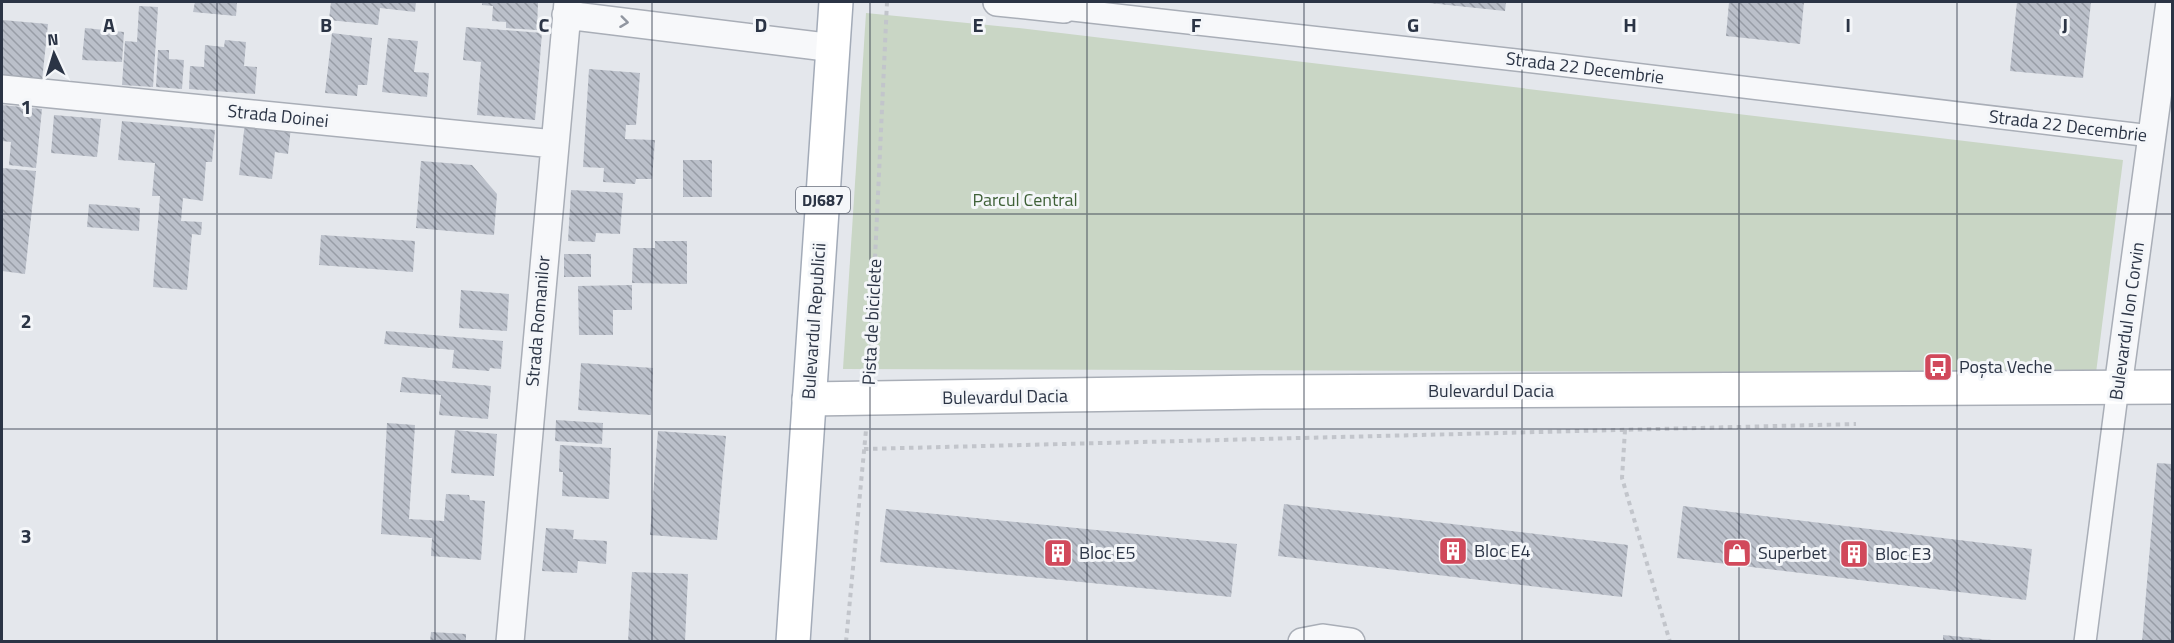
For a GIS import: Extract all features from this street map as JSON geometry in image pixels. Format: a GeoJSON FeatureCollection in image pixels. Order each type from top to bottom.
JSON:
{"type":"FeatureCollection","features":[{"type":"Feature","properties":{"kind":"main road","name":"Bulevardul Republicii"},"geometry":{"type":"LineString","coordinates":[[793,642],[836,2]]}},
{"type":"Feature","properties":{"kind":"main road","name":"Bulevardul Dacia"},"geometry":{"type":"LineString","coordinates":[[809,399],[869,400],[1263,392],[2172,387]]}},
{"type":"Feature","properties":{"kind":"street","name":"Strada 22 Decembrie"},"geometry":{"type":"LineString","coordinates":[[997,2],[1064,5],[2162,138]]}},
{"type":"Feature","properties":{"kind":"street","name":"Bulevardul Ion Corvin"},"geometry":{"type":"LineString","coordinates":[[2085,642],[2118,387],[2162,138],[2170,2]]}},
{"type":"Feature","properties":{"kind":"street"},"geometry":{"type":"LineString","coordinates":[[567,8],[834,48]]}},
{"type":"Feature","properties":{"kind":"street","name":"Strada Romanilor"},"geometry":{"type":"LineString","coordinates":[[510,642],[567,8]]}},
{"type":"Feature","properties":{"kind":"street","name":"Strada Doinei"},"geometry":{"type":"LineString","coordinates":[[2,89],[554,144]]}},
{"type":"Feature","properties":{"kind":"street"},"geometry":{"type":"LineString","coordinates":[[1302,642],[1305,639],[1323,638],[1351,642]]}},
{"type":"Feature","properties":{"kind":"path","name":"Pista de biciclete"},"geometry":{"type":"LineString","coordinates":[[846,642],[869,400],[887,2]]}},
{"type":"Feature","properties":{"kind":"path"},"geometry":{"type":"LineString","coordinates":[[864,449],[1861,424]]}},
{"type":"Feature","properties":{"kind":"path"},"geometry":{"type":"LineString","coordinates":[[1625,429],[1622,478],[1670,642]]}},
{"type":"Feature","properties":{"kind":"green space","name":"Parcul Central"},"geometry":{"type":"Polygon","coordinates":[[[866,13],[1019,28],[2123,160],[2096,373],[843,369],[866,13]]]}},
{"type":"Feature","properties":{"kind":"building"},"geometry":{"type":"Polygon","coordinates":[[[195,2],[237,2],[236,16],[193,12],[195,2]]]}},
{"type":"Feature","properties":{"kind":"building"},"geometry":{"type":"Polygon","coordinates":[[[331,2],[416,2],[415,12],[380,8],[378,25],[329,20],[331,2]]]}},
{"type":"Feature","properties":{"kind":"building"},"geometry":{"type":"Polygon","coordinates":[[[482,2],[538,2],[537,30],[506,28],[506,22],[492,21],[493,6],[482,5],[482,2]]]}},
{"type":"Feature","properties":{"kind":"building"},"geometry":{"type":"Polygon","coordinates":[[[1429,2],[1506,2],[1505,11],[1429,2]]]}},
{"type":"Feature","properties":{"kind":"building"},"geometry":{"type":"Polygon","coordinates":[[[1729,2],[1804,2],[1800,44],[1726,36],[1729,2]]]}},
{"type":"Feature","properties":{"kind":"building"},"geometry":{"type":"Polygon","coordinates":[[[2017,2],[2091,2],[2083,78],[2010,71],[2017,2]]]}},
{"type":"Feature","properties":{"kind":"building"},"geometry":{"type":"Polygon","coordinates":[[[139,6],[158,7],[153,87],[122,85],[125,41],[137,42],[139,6]]]}},
{"type":"Feature","properties":{"kind":"building"},"geometry":{"type":"Polygon","coordinates":[[[2,20],[48,24],[42,81],[2,78],[2,20]]]}},
{"type":"Feature","properties":{"kind":"building"},"geometry":{"type":"Polygon","coordinates":[[[466,27],[542,33],[535,120],[477,115],[481,62],[463,60],[466,27]]]}},
{"type":"Feature","properties":{"kind":"building"},"geometry":{"type":"Polygon","coordinates":[[[85,28],[124,32],[122,62],[82,60],[85,28]]]}},
{"type":"Feature","properties":{"kind":"building"},"geometry":{"type":"Polygon","coordinates":[[[332,33],[372,38],[367,85],[358,85],[357,96],[325,93],[332,33]]]}},
{"type":"Feature","properties":{"kind":"building"},"geometry":{"type":"Polygon","coordinates":[[[388,38],[418,41],[414,72],[429,73],[427,97],[382,92],[388,38]]]}},
{"type":"Feature","properties":{"kind":"building"},"geometry":{"type":"Polygon","coordinates":[[[225,40],[246,42],[244,66],[257,67],[255,94],[189,89],[190,66],[204,67],[205,45],[224,47],[225,40]]]}},
{"type":"Feature","properties":{"kind":"building"},"geometry":{"type":"Polygon","coordinates":[[[158,50],[169,50],[169,59],[184,60],[182,89],[156,87],[158,50]]]}},
{"type":"Feature","properties":{"kind":"building"},"geometry":{"type":"Polygon","coordinates":[[[589,69],[640,73],[636,125],[626,125],[625,139],[655,140],[652,179],[636,179],[635,184],[603,182],[604,168],[583,167],[589,69]]]}},
{"type":"Feature","properties":{"kind":"building"},"geometry":{"type":"Polygon","coordinates":[[[2,105],[42,109],[36,168],[9,165],[11,142],[2,141],[2,105]]]}},
{"type":"Feature","properties":{"kind":"building"},"geometry":{"type":"Polygon","coordinates":[[[54,115],[101,119],[97,157],[51,153],[54,115]]]}},
{"type":"Feature","properties":{"kind":"building"},"geometry":{"type":"Polygon","coordinates":[[[122,121],[215,130],[212,162],[206,162],[203,201],[183,198],[181,221],[202,222],[201,235],[192,234],[187,290],[153,287],[160,196],[152,196],[155,163],[118,160],[122,121]]]}},
{"type":"Feature","properties":{"kind":"building"},"geometry":{"type":"Polygon","coordinates":[[[245,122],[291,127],[288,154],[275,152],[272,179],[239,175],[245,122]]]}},
{"type":"Feature","properties":{"kind":"building"},"geometry":{"type":"Polygon","coordinates":[[[683,160],[712,160],[712,197],[683,197],[683,160]]]}},
{"type":"Feature","properties":{"kind":"building"},"geometry":{"type":"Polygon","coordinates":[[[421,161],[472,165],[497,194],[494,235],[416,228],[421,161]]]}},
{"type":"Feature","properties":{"kind":"building"},"geometry":{"type":"Polygon","coordinates":[[[2,168],[36,171],[25,274],[2,271],[2,168]]]}},
{"type":"Feature","properties":{"kind":"building"},"geometry":{"type":"Polygon","coordinates":[[[571,190],[623,193],[620,234],[596,233],[595,242],[568,241],[571,190]]]}},
{"type":"Feature","properties":{"kind":"building"},"geometry":{"type":"Polygon","coordinates":[[[89,204],[140,208],[139,231],[87,227],[89,204]]]}},
{"type":"Feature","properties":{"kind":"building"},"geometry":{"type":"Polygon","coordinates":[[[321,235],[415,241],[413,272],[319,265],[321,235]]]}},
{"type":"Feature","properties":{"kind":"building"},"geometry":{"type":"Polygon","coordinates":[[[655,241],[687,241],[687,284],[632,283],[633,248],[655,248],[655,241]]]}},
{"type":"Feature","properties":{"kind":"building"},"geometry":{"type":"Polygon","coordinates":[[[564,254],[591,254],[591,277],[564,277],[564,254]]]}},
{"type":"Feature","properties":{"kind":"building"},"geometry":{"type":"Polygon","coordinates":[[[632,285],[632,310],[613,310],[613,335],[579,335],[578,286],[632,285]]]}},
{"type":"Feature","properties":{"kind":"building"},"geometry":{"type":"Polygon","coordinates":[[[461,290],[509,294],[507,331],[459,328],[461,290]]]}},
{"type":"Feature","properties":{"kind":"building"},"geometry":{"type":"Polygon","coordinates":[[[386,331],[503,341],[501,369],[490,368],[489,371],[452,368],[454,350],[384,344],[386,331]]]}},
{"type":"Feature","properties":{"kind":"building"},"geometry":{"type":"Polygon","coordinates":[[[581,363],[653,368],[651,415],[578,410],[581,363]]]}},
{"type":"Feature","properties":{"kind":"building"},"geometry":{"type":"Polygon","coordinates":[[[402,377],[491,386],[488,419],[439,415],[441,395],[400,392],[402,377]]]}},
{"type":"Feature","properties":{"kind":"building"},"geometry":{"type":"Polygon","coordinates":[[[556,420],[603,423],[602,444],[555,441],[556,420]]]}},
{"type":"Feature","properties":{"kind":"building"},"geometry":{"type":"Polygon","coordinates":[[[387,423],[415,425],[409,519],[444,521],[446,494],[469,495],[470,500],[485,501],[481,560],[431,556],[432,538],[381,534],[387,423]]]}},
{"type":"Feature","properties":{"kind":"building"},"geometry":{"type":"Polygon","coordinates":[[[455,430],[497,434],[494,476],[451,473],[455,430]]]}},
{"type":"Feature","properties":{"kind":"building"},"geometry":{"type":"Polygon","coordinates":[[[658,431],[726,436],[717,540],[650,535],[658,431]]]}},
{"type":"Feature","properties":{"kind":"building"},"geometry":{"type":"Polygon","coordinates":[[[560,445],[611,448],[609,499],[562,496],[563,472],[559,472],[560,445]]]}},
{"type":"Feature","properties":{"kind":"building"},"geometry":{"type":"Polygon","coordinates":[[[2157,463],[2172,464],[2172,642],[2142,642],[2157,463]]]}},
{"type":"Feature","properties":{"kind":"building","name":"Bloc E4"},"geometry":{"type":"Polygon","coordinates":[[[1284,504],[1628,545],[1622,597],[1278,556],[1284,504]]]}},
{"type":"Feature","properties":{"kind":"building","name":"Bloc E3"},"geometry":{"type":"Polygon","coordinates":[[[1683,506],[2032,549],[2026,600],[1677,558],[1683,506]]]}},
{"type":"Feature","properties":{"kind":"building","name":"Bloc E5"},"geometry":{"type":"Polygon","coordinates":[[[886,509],[1237,544],[1231,597],[880,562],[886,509]]]}},
{"type":"Feature","properties":{"kind":"building"},"geometry":{"type":"Polygon","coordinates":[[[546,528],[574,530],[573,539],[607,541],[606,564],[578,561],[577,573],[542,571],[546,528]]]}},
{"type":"Feature","properties":{"kind":"building"},"geometry":{"type":"Polygon","coordinates":[[[632,572],[688,574],[685,642],[628,642],[632,572]]]}},
{"type":"Feature","properties":{"kind":"building"},"geometry":{"type":"Polygon","coordinates":[[[431,632],[466,634],[466,642],[430,642],[431,632]]]}},
{"type":"Feature","properties":{"kind":"building"},"geometry":{"type":"Polygon","coordinates":[[[1943,635],[1992,640],[1992,642],[1943,642],[1943,635]]]}},
{"type":"Feature","properties":{"kind":"place","name":"Poșta Veche"},"geometry":{"type":"Point","coordinates":[1938,367]}},
{"type":"Feature","properties":{"kind":"place","name":"Bloc E4"},"geometry":{"type":"Point","coordinates":[1453,551]}},
{"type":"Feature","properties":{"kind":"place","name":"Bloc E5"},"geometry":{"type":"Point","coordinates":[1058,553]}},
{"type":"Feature","properties":{"kind":"place","name":"Superbet"},"geometry":{"type":"Point","coordinates":[1737,553]}},
{"type":"Feature","properties":{"kind":"place","name":"Bloc E3"},"geometry":{"type":"Point","coordinates":[1854,554]}}]}
